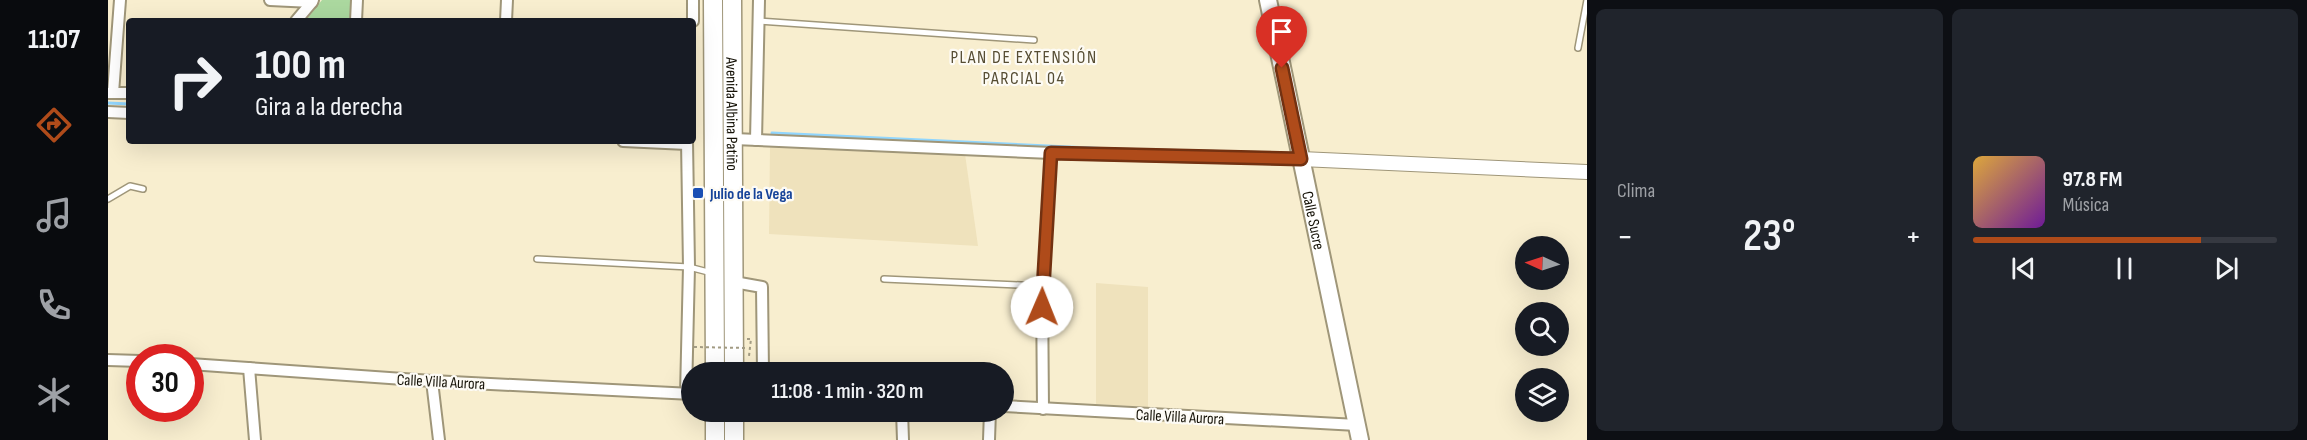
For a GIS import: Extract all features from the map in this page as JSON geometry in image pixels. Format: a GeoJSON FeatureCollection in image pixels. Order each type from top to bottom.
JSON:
{"type":"FeatureCollection","features":[{"type":"Feature","properties":{"kind":"highway","name":"Avenida Albina Patiño"},"geometry":{"type":"LineString","coordinates":[[713,0],[715,362]]}},
{"type":"Feature","properties":{"kind":"highway","name":"Avenida Albina Patiño"},"geometry":{"type":"LineString","coordinates":[[732,0],[734,362]]}},
{"type":"Feature","properties":{"kind":"highway"},"geometry":{"type":"LineString","coordinates":[[715,422],[715,440]]}},
{"type":"Feature","properties":{"kind":"highway"},"geometry":{"type":"LineString","coordinates":[[734,422],[734,440]]}},
{"type":"Feature","properties":{"kind":"main road","name":"Calle Sucre"},"geometry":{"type":"LineString","coordinates":[[1268,0],[1358,433]]}},
{"type":"Feature","properties":{"kind":"street"},"geometry":{"type":"LineString","coordinates":[[111,93],[120,0]]}},
{"type":"Feature","properties":{"kind":"street"},"geometry":{"type":"LineString","coordinates":[[270,0],[313,1]]}},
{"type":"Feature","properties":{"kind":"street"},"geometry":{"type":"LineString","coordinates":[[356,18],[357,0]]}},
{"type":"Feature","properties":{"kind":"street"},"geometry":{"type":"LineString","coordinates":[[506,18],[507,0]]}},
{"type":"Feature","properties":{"kind":"street"},"geometry":{"type":"LineString","coordinates":[[693,0],[693,18]]}},
{"type":"Feature","properties":{"kind":"street"},"geometry":{"type":"LineString","coordinates":[[756,140],[759,0]]}},
{"type":"Feature","properties":{"kind":"street"},"geometry":{"type":"LineString","coordinates":[[299,18],[313,1]]}},
{"type":"Feature","properties":{"kind":"street"},"geometry":{"type":"LineString","coordinates":[[108,112],[126,113]]}},
{"type":"Feature","properties":{"kind":"street"},"geometry":{"type":"LineString","coordinates":[[734,139],[1051,153],[1301,159],[1587,172]]}},
{"type":"Feature","properties":{"kind":"street"},"geometry":{"type":"LineString","coordinates":[[687,144],[689,362]]}},
{"type":"Feature","properties":{"kind":"street"},"geometry":{"type":"LineString","coordinates":[[734,282],[762,287],[763,362]]}},
{"type":"Feature","properties":{"kind":"street"},"geometry":{"type":"LineString","coordinates":[[1042,286],[1043,409]]}},
{"type":"Feature","properties":{"kind":"street"},"geometry":{"type":"LineString","coordinates":[[108,360],[126,361]]}},
{"type":"Feature","properties":{"kind":"street","name":"Calle Villa Aurora"},"geometry":{"type":"LineString","coordinates":[[204,365],[432,381],[681,394]]}},
{"type":"Feature","properties":{"kind":"street"},"geometry":{"type":"LineString","coordinates":[[249,368],[255,440]]}},
{"type":"Feature","properties":{"kind":"street"},"geometry":{"type":"LineString","coordinates":[[432,381],[439,440]]}},
{"type":"Feature","properties":{"kind":"street","name":"Calle Villa Aurora"},"geometry":{"type":"LineString","coordinates":[[1014,407],[1358,433]]}},
{"type":"Feature","properties":{"kind":"street"},"geometry":{"type":"LineString","coordinates":[[902,422],[903,440]]}},
{"type":"Feature","properties":{"kind":"street"},"geometry":{"type":"LineString","coordinates":[[988,440],[989,422]]}},
{"type":"Feature","properties":{"kind":"lane"},"geometry":{"type":"LineString","coordinates":[[1578,48],[1587,0]]}},
{"type":"Feature","properties":{"kind":"lane"},"geometry":{"type":"LineString","coordinates":[[759,21],[1034,40]]}},
{"type":"Feature","properties":{"kind":"lane"},"geometry":{"type":"LineString","coordinates":[[884,279],[1042,286],[1051,153]]}},
{"type":"Feature","properties":{"kind":"lane"},"geometry":{"type":"LineString","coordinates":[[108,199],[130,186],[143,189]]}},
{"type":"Feature","properties":{"kind":"lane"},"geometry":{"type":"LineString","coordinates":[[537,259],[688,267],[714,273]]}},
{"type":"Feature","properties":{"kind":"path"},"geometry":{"type":"LineString","coordinates":[[694,347],[746,348]]}},
{"type":"Feature","properties":{"kind":"shaded area"},"geometry":{"type":"Polygon","coordinates":[[[770,146],[965,154],[978,246],[769,234],[770,146]]]}},
{"type":"Feature","properties":{"kind":"shaded area"},"geometry":{"type":"Polygon","coordinates":[[[1096,283],[1148,287],[1148,407],[1096,404],[1096,283]]]}},
{"type":"Feature","properties":{"kind":"green space"},"geometry":{"type":"Polygon","coordinates":[[[322,0],[352,0],[352,18],[307,18],[322,0]]]}},
{"type":"Feature","properties":{"kind":"waterway"},"geometry":{"type":"LineString","coordinates":[[108,103],[126,104]]}},
{"type":"Feature","properties":{"kind":"waterway"},"geometry":{"type":"LineString","coordinates":[[772,133],[1133,150]]}},
{"type":"Feature","properties":{"kind":"place","name":"Julio de la Vega"},"geometry":{"type":"Point","coordinates":[698,193]}},
{"type":"Feature","properties":{"kind":"district","name":"PLAN DE EXTENSIÓN PARCIAL 04"},"geometry":{"type":"Point","coordinates":[1024,67]}},
{"type":"Feature","properties":{"kind":"route"},"geometry":{"type":"LineString","coordinates":[[1042,307],[1051,153],[1301,159],[1282,68]]}}]}
